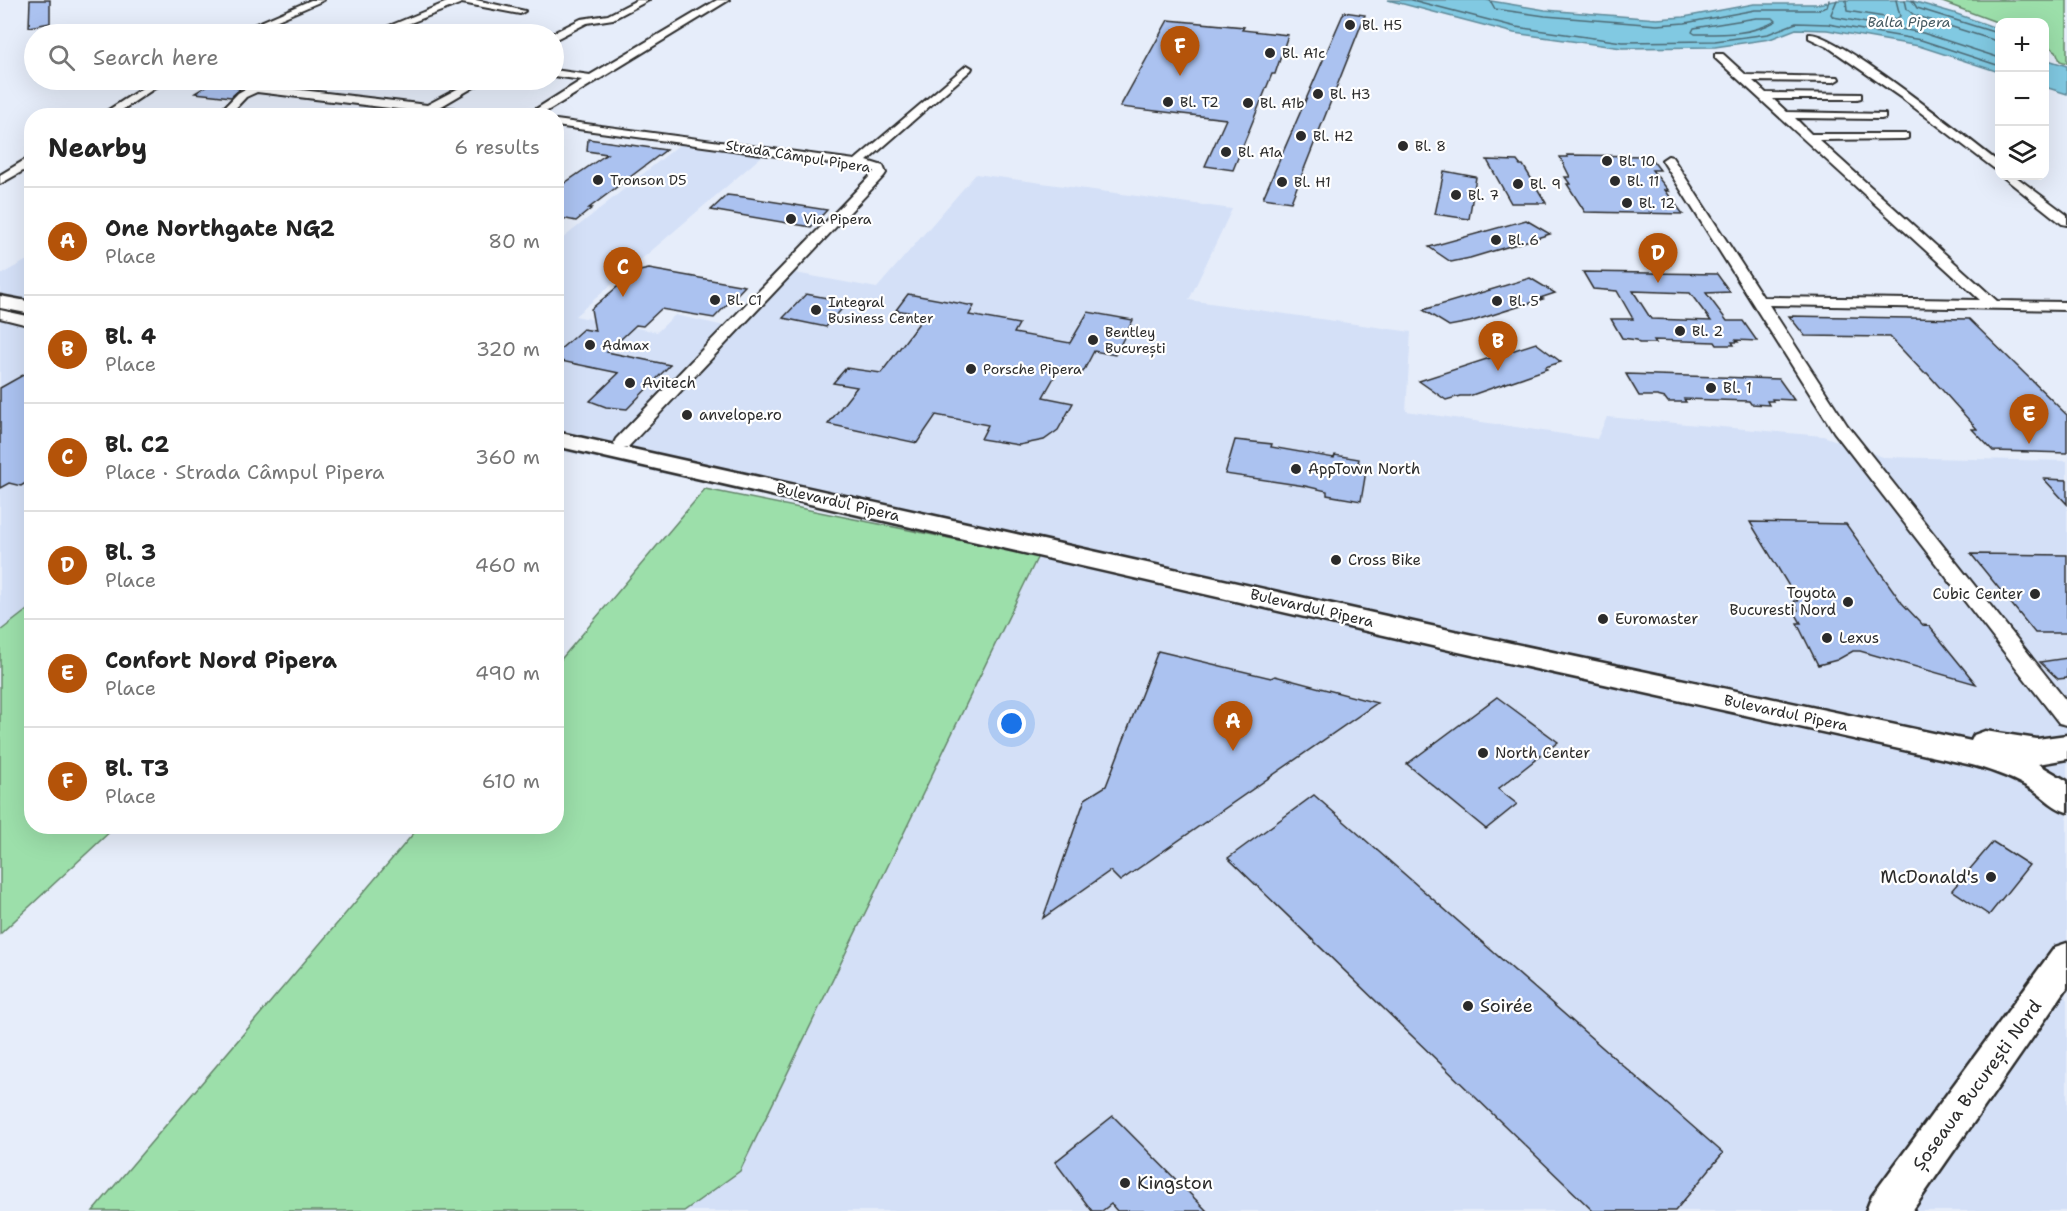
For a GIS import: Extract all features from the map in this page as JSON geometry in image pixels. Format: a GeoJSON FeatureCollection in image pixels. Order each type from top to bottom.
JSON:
{"type":"FeatureCollection","features":[{"type":"Feature","properties":{"kind":"main road"},"geometry":{"type":"LineString","coordinates":[[0,302],[24,306]]}},
{"type":"Feature","properties":{"kind":"main road","name":"Bulevardul Pipera"},"geometry":{"type":"LineString","coordinates":[[564,431],[2008,748],[2040,751],[2064,748]]}},
{"type":"Feature","properties":{"kind":"main road","name":"Bulevardul Pipera"},"geometry":{"type":"LineString","coordinates":[[564,441],[1454,641],[1972,753],[2029,772],[2064,796]]}},
{"type":"Feature","properties":{"kind":"main road","name":"Bulevardul Pipera"},"geometry":{"type":"LineString","coordinates":[[2064,748],[2054,756],[2051,767],[2064,796]]}},
{"type":"Feature","properties":{"kind":"main road","name":"Șoseaua București Nord"},"geometry":{"type":"LineString","coordinates":[[1887,1211],[2067,959]]}},
{"type":"Feature","properties":{"kind":"street"},"geometry":{"type":"LineString","coordinates":[[262,24],[319,0]]}},
{"type":"Feature","properties":{"kind":"street"},"geometry":{"type":"LineString","coordinates":[[399,24],[461,0],[520,11]]}},
{"type":"Feature","properties":{"kind":"street"},"geometry":{"type":"LineString","coordinates":[[564,32],[584,21],[610,17],[644,0]]}},
{"type":"Feature","properties":{"kind":"street"},"geometry":{"type":"LineString","coordinates":[[543,108],[724,0]]}},
{"type":"Feature","properties":{"kind":"street"},"geometry":{"type":"LineString","coordinates":[[248,24],[276,6]]}},
{"type":"Feature","properties":{"kind":"street"},"geometry":{"type":"LineString","coordinates":[[1812,36],[1832,45],[1907,97],[1995,165]]}},
{"type":"Feature","properties":{"kind":"street"},"geometry":{"type":"LineString","coordinates":[[1719,56],[1749,78],[1785,115],[1995,306]]}},
{"type":"Feature","properties":{"kind":"street"},"geometry":{"type":"LineString","coordinates":[[858,163],[967,68]]}},
{"type":"Feature","properties":{"kind":"street"},"geometry":{"type":"LineString","coordinates":[[564,75],[592,79]]}},
{"type":"Feature","properties":{"kind":"street"},"geometry":{"type":"LineString","coordinates":[[1749,78],[1834,79]]}},
{"type":"Feature","properties":{"kind":"street"},"geometry":{"type":"LineString","coordinates":[[117,108],[146,90]]}},
{"type":"Feature","properties":{"kind":"street"},"geometry":{"type":"LineString","coordinates":[[227,108],[232,102],[252,90]]}},
{"type":"Feature","properties":{"kind":"street"},"geometry":{"type":"LineString","coordinates":[[271,90],[420,108]]}},
{"type":"Feature","properties":{"kind":"street"},"geometry":{"type":"LineString","coordinates":[[430,108],[463,90]]}},
{"type":"Feature","properties":{"kind":"street"},"geometry":{"type":"LineString","coordinates":[[1768,96],[1857,96]]}},
{"type":"Feature","properties":{"kind":"street"},"geometry":{"type":"LineString","coordinates":[[1768,96],[1798,116],[1840,150]]}},
{"type":"Feature","properties":{"kind":"street"},"geometry":{"type":"LineString","coordinates":[[1785,115],[1881,116]]}},
{"type":"Feature","properties":{"kind":"street","name":"Strada Câmpul Pipera"},"geometry":{"type":"LineString","coordinates":[[564,124],[858,163],[875,166],[880,173],[622,443]]}},
{"type":"Feature","properties":{"kind":"street"},"geometry":{"type":"LineString","coordinates":[[1809,137],[1904,136]]}},
{"type":"Feature","properties":{"kind":"street"},"geometry":{"type":"LineString","coordinates":[[1668,160],[1840,428],[2066,714]]}},
{"type":"Feature","properties":{"kind":"street"},"geometry":{"type":"LineString","coordinates":[[0,180],[24,166]]}},
{"type":"Feature","properties":{"kind":"street"},"geometry":{"type":"LineString","coordinates":[[2013,180],[2067,221]]}},
{"type":"Feature","properties":{"kind":"street"},"geometry":{"type":"LineString","coordinates":[[1758,301],[2067,306]]}},
{"type":"Feature","properties":{"kind":"street"},"geometry":{"type":"LineString","coordinates":[[0,314],[24,320]]}},
{"type":"Feature","properties":{"kind":"shaded area"},"geometry":{"type":"Polygon","coordinates":[[[684,141],[768,151],[575,316],[657,332],[675,315],[725,326],[779,270],[877,288],[976,174],[1232,209],[1189,300],[1411,332],[1406,411],[1597,439],[1607,417],[1823,436],[1883,457],[2067,461],[2067,1211],[684,1211],[740,1171],[1038,557],[564,452],[564,237],[684,141]]]}},
{"type":"Feature","properties":{"kind":"shaded area"},"geometry":{"type":"Polygon","coordinates":[[[24,262],[24,612],[0,631],[0,275],[24,262]]]}},
{"type":"Feature","properties":{"kind":"green space"},"geometry":{"type":"Polygon","coordinates":[[[1937,0],[2067,0],[2067,63],[2060,61],[2056,51],[2049,47],[2049,18],[1995,18],[1995,22],[1937,0]]]}},
{"type":"Feature","properties":{"kind":"green space"},"geometry":{"type":"Polygon","coordinates":[[[705,489],[1038,556],[740,1171],[684,1211],[93,1211],[413,834],[564,834],[564,656],[705,489]]]}},
{"type":"Feature","properties":{"kind":"green space"},"geometry":{"type":"Polygon","coordinates":[[[24,612],[24,834],[107,834],[0,934],[0,631],[24,612]]]}},
{"type":"Feature","properties":{"kind":"water","name":"Balta Pipera"},"geometry":{"type":"Polygon","coordinates":[[[1388,0],[1485,0],[1545,10],[1657,19],[1684,17],[1754,4],[1909,0],[1995,28],[1995,71],[1919,46],[1827,30],[1796,29],[1770,39],[1715,47],[1622,48],[1514,33],[1388,0]]]}},
{"type":"Feature","properties":{"kind":"water"},"geometry":{"type":"Polygon","coordinates":[[[2049,60],[2067,66],[2067,94],[2049,88],[2049,60]]]}},
{"type":"Feature","properties":{"kind":"building"},"geometry":{"type":"Polygon","coordinates":[[[30,0],[50,0],[50,23],[29,24],[30,0]]]}},
{"type":"Feature","properties":{"kind":"building"},"geometry":{"type":"Polygon","coordinates":[[[1344,12],[1365,15],[1291,202],[1263,198],[1344,12]]]}},
{"type":"Feature","properties":{"kind":"building"},"geometry":{"type":"Polygon","coordinates":[[[1168,20],[1244,27],[1242,30],[1288,35],[1275,74],[1272,74],[1233,170],[1205,166],[1226,119],[1120,107],[1168,20]]]}},
{"type":"Feature","properties":{"kind":"building"},"geometry":{"type":"Polygon","coordinates":[[[200,90],[239,90],[231,97],[195,93],[200,90]]]}},
{"type":"Feature","properties":{"kind":"building"},"geometry":{"type":"Polygon","coordinates":[[[588,139],[666,150],[589,208],[592,208],[576,221],[564,219],[564,184],[607,154],[587,151],[588,139]]]}},
{"type":"Feature","properties":{"kind":"building"},"geometry":{"type":"Polygon","coordinates":[[[1567,155],[1649,156],[1660,170],[1652,170],[1669,191],[1665,190],[1683,214],[1585,212],[1567,184],[1570,184],[1565,177],[1570,177],[1560,157],[1568,157],[1567,155]]]}},
{"type":"Feature","properties":{"kind":"building","name":"Bl. 9"},"geometry":{"type":"Polygon","coordinates":[[[1487,160],[1517,161],[1523,165],[1546,203],[1511,203],[1487,160]]]}},
{"type":"Feature","properties":{"kind":"building","name":"Bl. 7"},"geometry":{"type":"Polygon","coordinates":[[[1444,171],[1476,177],[1469,219],[1435,214],[1444,171]]]}},
{"type":"Feature","properties":{"kind":"building","name":"Via Pipera"},"geometry":{"type":"Polygon","coordinates":[[[727,195],[827,210],[811,227],[711,210],[727,195]]]}},
{"type":"Feature","properties":{"kind":"building","name":"Bl. 6"},"geometry":{"type":"Polygon","coordinates":[[[1526,220],[1550,234],[1451,262],[1429,247],[1526,220]]]}},
{"type":"Feature","properties":{"kind":"building"},"geometry":{"type":"Polygon","coordinates":[[[649,269],[745,286],[714,318],[661,309],[643,326],[636,325],[607,352],[670,365],[627,409],[606,407],[590,401],[619,373],[564,362],[564,346],[583,329],[595,331],[591,309],[635,272],[649,269]]]}},
{"type":"Feature","properties":{"kind":"building"},"geometry":{"type":"Polygon","coordinates":[[[1583,272],[1717,274],[1730,292],[1706,293],[1727,321],[1743,321],[1757,341],[1736,340],[1738,342],[1732,342],[1734,345],[1717,345],[1715,342],[1654,340],[1656,343],[1639,343],[1637,340],[1622,338],[1611,319],[1633,319],[1617,291],[1593,289],[1583,272]],[[1633,291],[1651,319],[1711,321],[1690,293],[1633,291]]]}},
{"type":"Feature","properties":{"kind":"building","name":"Bl. 5"},"geometry":{"type":"Polygon","coordinates":[[[1530,278],[1555,293],[1540,298],[1543,299],[1470,322],[1449,326],[1423,310],[1530,278]]]}},
{"type":"Feature","properties":{"kind":"building","name":"Integral Business Center"},"geometry":{"type":"Polygon","coordinates":[[[806,294],[848,302],[826,327],[783,318],[806,294]]]}},
{"type":"Feature","properties":{"kind":"building","name":"Porsche Pipera"},"geometry":{"type":"Polygon","coordinates":[[[908,294],[974,306],[969,315],[1019,324],[1014,333],[1070,343],[1088,312],[1133,320],[1115,355],[1094,351],[1083,372],[1060,367],[1043,397],[1073,403],[1058,430],[1044,440],[1019,445],[981,439],[988,425],[936,415],[917,443],[828,424],[857,387],[833,383],[846,368],[881,373],[925,315],[896,310],[908,294]]]}},
{"type":"Feature","properties":{"kind":"building"},"geometry":{"type":"Polygon","coordinates":[[[1789,316],[1969,319],[2067,415],[2067,453],[1993,451],[1972,429],[1977,429],[1927,373],[1924,373],[1890,337],[1805,336],[1789,316]]]}},
{"type":"Feature","properties":{"kind":"building"},"geometry":{"type":"Polygon","coordinates":[[[1536,343],[1561,362],[1469,396],[1446,400],[1419,381],[1536,343]]]}},
{"type":"Feature","properties":{"kind":"building"},"geometry":{"type":"Polygon","coordinates":[[[24,374],[24,484],[21,486],[9,483],[0,488],[0,388],[24,374]]]}},
{"type":"Feature","properties":{"kind":"building","name":"Bl. 1"},"geometry":{"type":"Polygon","coordinates":[[[1626,374],[1779,379],[1794,400],[1772,399],[1773,401],[1767,401],[1769,405],[1751,404],[1749,401],[1684,399],[1686,402],[1668,402],[1665,398],[1657,396],[1639,396],[1626,374]]]}},
{"type":"Feature","properties":{"kind":"building","name":"AppTown North"},"geometry":{"type":"Polygon","coordinates":[[[1235,440],[1272,444],[1271,447],[1334,458],[1335,455],[1359,459],[1358,463],[1367,465],[1361,501],[1327,495],[1327,491],[1305,486],[1225,474],[1235,440]]]}},
{"type":"Feature","properties":{"kind":"building"},"geometry":{"type":"Polygon","coordinates":[[[2044,479],[2067,480],[2067,504],[2044,479]]]}},
{"type":"Feature","properties":{"kind":"building","name":"Toyota Bucuresti Nord"},"geometry":{"type":"Polygon","coordinates":[[[1750,522],[1846,524],[1902,603],[1923,625],[1929,626],[1976,684],[1860,651],[1853,651],[1837,660],[1818,665],[1797,623],[1801,623],[1794,611],[1798,610],[1794,601],[1798,601],[1750,522]]]}},
{"type":"Feature","properties":{"kind":"building","name":"Cubic Center"},"geometry":{"type":"Polygon","coordinates":[[[1971,554],[2067,555],[2067,633],[2035,633],[1971,554]]]}},
{"type":"Feature","properties":{"kind":"building"},"geometry":{"type":"Polygon","coordinates":[[[1158,651],[1271,678],[1275,676],[1377,703],[1120,881],[1110,871],[1043,918],[1085,799],[1106,786],[1158,651]]]}},
{"type":"Feature","properties":{"kind":"building"},"geometry":{"type":"Polygon","coordinates":[[[2067,658],[2067,678],[2058,679],[2040,662],[2067,658]]]}},
{"type":"Feature","properties":{"kind":"building","name":"North Center"},"geometry":{"type":"Polygon","coordinates":[[[1497,697],[1558,742],[1498,789],[1517,804],[1486,829],[1407,764],[1497,697]]]}},
{"type":"Feature","properties":{"kind":"building","name":"Soirée"},"geometry":{"type":"Polygon","coordinates":[[[1314,795],[1723,1153],[1675,1211],[1593,1211],[1228,858],[1314,795]]]}},
{"type":"Feature","properties":{"kind":"building","name":"McDonald's"},"geometry":{"type":"Polygon","coordinates":[[[1993,842],[2029,865],[1989,915],[1952,890],[1993,842]]]}},
{"type":"Feature","properties":{"kind":"building","name":"Kingston"},"geometry":{"type":"Polygon","coordinates":[[[1113,1116],[1207,1211],[1117,1211],[1111,1204],[1102,1211],[1092,1211],[1055,1162],[1113,1116]]]}},
{"type":"Feature","properties":{"kind":"place","name":"Bl. H5"},"geometry":{"type":"Point","coordinates":[1350,25]}},
{"type":"Feature","properties":{"kind":"place","name":"Bl. A1c"},"geometry":{"type":"Point","coordinates":[1270,53]}},
{"type":"Feature","properties":{"kind":"place","name":"Bl. T3"},"geometry":{"type":"Point","coordinates":[1180,76]}},
{"type":"Feature","properties":{"kind":"place","name":"Bl. H3"},"geometry":{"type":"Point","coordinates":[1318,94]}},
{"type":"Feature","properties":{"kind":"place","name":"Bl. T2"},"geometry":{"type":"Point","coordinates":[1168,102]}},
{"type":"Feature","properties":{"kind":"place","name":"Bl. A1b"},"geometry":{"type":"Point","coordinates":[1248,103]}},
{"type":"Feature","properties":{"kind":"place","name":"Bl. H2"},"geometry":{"type":"Point","coordinates":[1301,136]}},
{"type":"Feature","properties":{"kind":"place","name":"Bl. 8"},"geometry":{"type":"Point","coordinates":[1403,146]}},
{"type":"Feature","properties":{"kind":"place","name":"Bl. A1a"},"geometry":{"type":"Point","coordinates":[1226,152]}},
{"type":"Feature","properties":{"kind":"place","name":"Bl. 10"},"geometry":{"type":"Point","coordinates":[1607,161]}},
{"type":"Feature","properties":{"kind":"place","name":"Tronson D5"},"geometry":{"type":"Point","coordinates":[598,180]}},
{"type":"Feature","properties":{"kind":"place","name":"Bl. 11"},"geometry":{"type":"Point","coordinates":[1615,181]}},
{"type":"Feature","properties":{"kind":"place","name":"Bl. H1"},"geometry":{"type":"Point","coordinates":[1282,182]}},
{"type":"Feature","properties":{"kind":"place","name":"Bl. 9"},"geometry":{"type":"Point","coordinates":[1518,184]}},
{"type":"Feature","properties":{"kind":"place","name":"Bl. 7"},"geometry":{"type":"Point","coordinates":[1456,195]}},
{"type":"Feature","properties":{"kind":"place","name":"Bl. 12"},"geometry":{"type":"Point","coordinates":[1627,203]}},
{"type":"Feature","properties":{"kind":"place","name":"Via Pipera"},"geometry":{"type":"Point","coordinates":[791,219]}},
{"type":"Feature","properties":{"kind":"place","name":"Bl. 6"},"geometry":{"type":"Point","coordinates":[1496,240]}},
{"type":"Feature","properties":{"kind":"place","name":"Bl. 3"},"geometry":{"type":"Point","coordinates":[1658,283]}},
{"type":"Feature","properties":{"kind":"place","name":"Bl. C2"},"geometry":{"type":"Point","coordinates":[623,297]}},
{"type":"Feature","properties":{"kind":"place","name":"Bl. C1"},"geometry":{"type":"Point","coordinates":[715,300]}},
{"type":"Feature","properties":{"kind":"place","name":"Bl. 5"},"geometry":{"type":"Point","coordinates":[1497,301]}},
{"type":"Feature","properties":{"kind":"place","name":"Integral Business Center"},"geometry":{"type":"Point","coordinates":[816,310]}},
{"type":"Feature","properties":{"kind":"place","name":"Bl. 2"},"geometry":{"type":"Point","coordinates":[1680,331]}},
{"type":"Feature","properties":{"kind":"place","name":"Bentley București"},"geometry":{"type":"Point","coordinates":[1093,340]}},
{"type":"Feature","properties":{"kind":"place","name":"Admax"},"geometry":{"type":"Point","coordinates":[590,345]}},
{"type":"Feature","properties":{"kind":"place","name":"Porsche Pipera"},"geometry":{"type":"Point","coordinates":[971,369]}},
{"type":"Feature","properties":{"kind":"place","name":"Bl. 4"},"geometry":{"type":"Point","coordinates":[1498,371]}},
{"type":"Feature","properties":{"kind":"place","name":"Avitech"},"geometry":{"type":"Point","coordinates":[630,383]}},
{"type":"Feature","properties":{"kind":"place","name":"Bl. 1"},"geometry":{"type":"Point","coordinates":[1711,388]}},
{"type":"Feature","properties":{"kind":"place","name":"anvelope.ro"},"geometry":{"type":"Point","coordinates":[687,415]}},
{"type":"Feature","properties":{"kind":"place","name":"Confort Nord Pipera"},"geometry":{"type":"Point","coordinates":[2029,444]}},
{"type":"Feature","properties":{"kind":"place","name":"AppTown North"},"geometry":{"type":"Point","coordinates":[1296,469]}},
{"type":"Feature","properties":{"kind":"place","name":"Cross Bike"},"geometry":{"type":"Point","coordinates":[1336,560]}},
{"type":"Feature","properties":{"kind":"place","name":"Cubic Center"},"geometry":{"type":"Point","coordinates":[2035,594]}},
{"type":"Feature","properties":{"kind":"place","name":"Toyota Bucuresti Nord"},"geometry":{"type":"Point","coordinates":[1848,602]}},
{"type":"Feature","properties":{"kind":"place","name":"Euromaster"},"geometry":{"type":"Point","coordinates":[1603,619]}},
{"type":"Feature","properties":{"kind":"place","name":"Lexus"},"geometry":{"type":"Point","coordinates":[1827,638]}},
{"type":"Feature","properties":{"kind":"place","name":"One Northgate NG2"},"geometry":{"type":"Point","coordinates":[1233,751]}},
{"type":"Feature","properties":{"kind":"place","name":"North Center"},"geometry":{"type":"Point","coordinates":[1483,753]}},
{"type":"Feature","properties":{"kind":"place","name":"McDonald's"},"geometry":{"type":"Point","coordinates":[1991,877]}},
{"type":"Feature","properties":{"kind":"place","name":"Soirée"},"geometry":{"type":"Point","coordinates":[1468,1006]}},
{"type":"Feature","properties":{"kind":"place","name":"Kingston"},"geometry":{"type":"Point","coordinates":[1125,1183]}}]}
